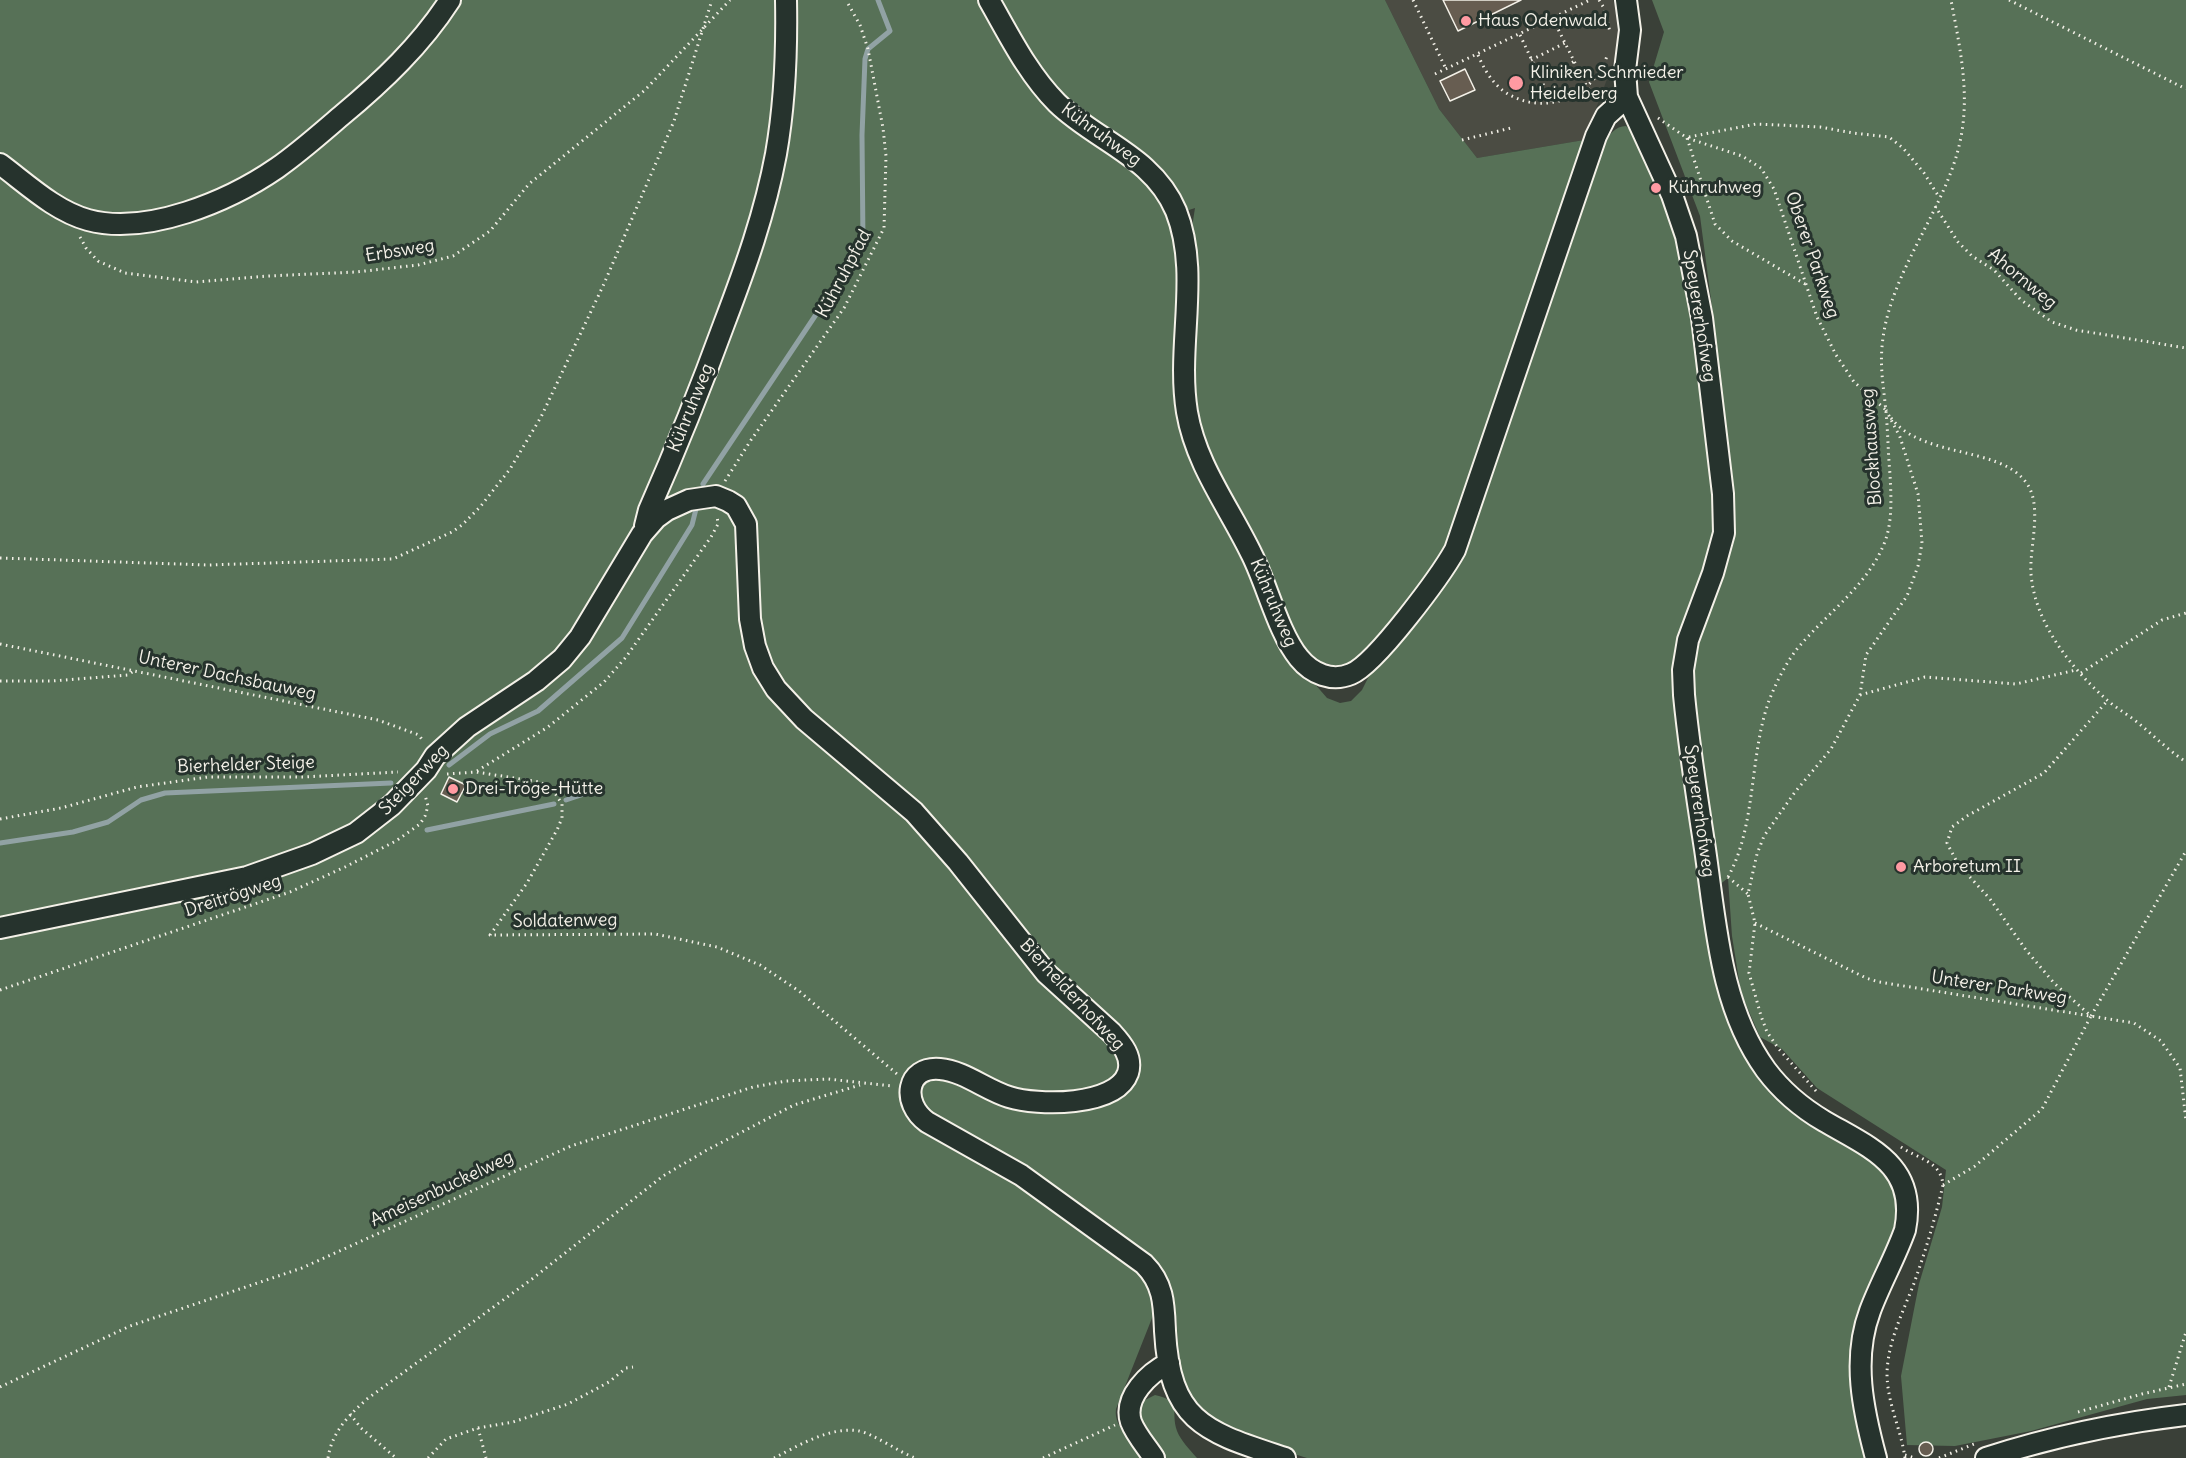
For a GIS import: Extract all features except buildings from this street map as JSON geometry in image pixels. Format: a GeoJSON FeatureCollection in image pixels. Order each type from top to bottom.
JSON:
{"type":"FeatureCollection","features":[{"type":"Feature","properties":{"kind":"street"},"geometry":{"type":"LineString","coordinates":[[0,164],[49,201],[87,220],[104,223],[133,223],[175,215],[220,198],[275,169],[304,148],[386,77],[416,45],[450,0]]}},
{"type":"Feature","properties":{"kind":"street","name":"Kühruhweg"},"geometry":{"type":"LineString","coordinates":[[642,534],[649,510],[703,382],[732,305],[762,214],[776,155],[784,98],[787,41],[786,0]]}},
{"type":"Feature","properties":{"kind":"street","name":"Kühruhweg"},"geometry":{"type":"LineString","coordinates":[[989,0],[1022,57],[1049,95],[1070,114],[1123,149],[1149,171],[1172,202],[1184,237],[1188,263],[1184,380],[1187,412],[1194,439],[1212,482],[1252,554],[1292,649],[1311,670],[1326,676],[1345,676],[1364,666],[1425,595],[1455,550],[1596,136],[1611,111],[1627,97]]}},
{"type":"Feature","properties":{"kind":"street"},"geometry":{"type":"LineString","coordinates":[[1626,0],[1630,30],[1625,70],[1627,97]]}},
{"type":"Feature","properties":{"kind":"street","name":"Speyererhofweg"},"geometry":{"type":"LineString","coordinates":[[1627,97],[1672,195],[1686,236],[1702,318],[1721,465],[1724,533],[1713,573],[1691,630],[1683,670],[1687,723],[1711,891],[1728,988],[1738,1020],[1767,1072],[1796,1101],[1824,1121],[1876,1150],[1891,1164],[1903,1184],[1907,1208],[1905,1230],[1870,1311],[1861,1354],[1863,1399],[1876,1458]]}},
{"type":"Feature","properties":{"kind":"street"},"geometry":{"type":"LineString","coordinates":[[642,534],[660,514],[678,504],[699,497],[716,496]]}},
{"type":"Feature","properties":{"kind":"street","name":"Bierhelderhofweg"},"geometry":{"type":"LineString","coordinates":[[716,496],[736,506],[746,524],[750,619],[755,646],[763,668],[776,689],[804,719],[914,812],[958,862],[1046,973],[1120,1042],[1129,1062],[1125,1078],[1115,1090],[1102,1096],[1072,1101],[1044,1102],[1017,1099],[943,1069],[924,1072],[911,1087]]}},
{"type":"Feature","properties":{"kind":"street","name":"Steigerweg"},"geometry":{"type":"LineString","coordinates":[[0,928],[247,877],[283,866],[356,833],[381,815],[467,727],[530,685],[562,659],[580,637],[642,534]]}},
{"type":"Feature","properties":{"kind":"street"},"geometry":{"type":"LineString","coordinates":[[911,1087],[912,1103],[924,1120],[1021,1175],[1148,1268],[1158,1282],[1162,1296],[1169,1363],[1178,1395],[1199,1421],[1224,1437],[1285,1458]]}},
{"type":"Feature","properties":{"kind":"street"},"geometry":{"type":"LineString","coordinates":[[1154,1458],[1134,1428],[1130,1417],[1132,1401],[1147,1377],[1169,1363]]}},
{"type":"Feature","properties":{"kind":"street"},"geometry":{"type":"LineString","coordinates":[[1986,1458],[2078,1432],[2186,1415]]}},
{"type":"Feature","properties":{"kind":"path"},"geometry":{"type":"LineString","coordinates":[[0,558],[208,565],[393,559],[452,532],[462,525],[480,507],[510,469],[542,417],[603,286],[674,121],[712,0]]}},
{"type":"Feature","properties":{"kind":"path","name":"Erbsweg"},"geometry":{"type":"LineString","coordinates":[[87,220],[79,236],[98,261],[125,273],[196,282],[418,266],[453,256],[490,231],[529,184],[645,90],[730,0]]}},
{"type":"Feature","properties":{"kind":"path","name":"Kühruhpfad"},"geometry":{"type":"LineString","coordinates":[[716,496],[745,450],[844,308],[884,228],[886,156],[883,128],[868,49],[860,25],[846,0]]}},
{"type":"Feature","properties":{"kind":"path"},"geometry":{"type":"LineString","coordinates":[[1413,0],[1446,69]]}},
{"type":"Feature","properties":{"kind":"path"},"geometry":{"type":"LineString","coordinates":[[1435,74],[1590,0]]}},
{"type":"Feature","properties":{"kind":"path"},"geometry":{"type":"LineString","coordinates":[[1599,0],[1608,22],[1610,36]]}},
{"type":"Feature","properties":{"kind":"path","name":"Blockhausweg"},"geometry":{"type":"LineString","coordinates":[[1711,891],[1728,877],[1740,850],[1758,746],[1770,698],[1797,650],[1868,572],[1885,542],[1889,527],[1891,497],[1886,410],[1880,372],[1885,323],[1904,270],[1954,161],[1962,132],[1964,107],[1961,53],[1951,0]]}},
{"type":"Feature","properties":{"kind":"path"},"geometry":{"type":"LineString","coordinates":[[2010,0],[2186,89]]}},
{"type":"Feature","properties":{"kind":"path"},"geometry":{"type":"LineString","coordinates":[[1553,19],[1587,87],[1595,98],[1611,111]]}},
{"type":"Feature","properties":{"kind":"path"},"geometry":{"type":"LineString","coordinates":[[1520,35],[1552,102]]}},
{"type":"Feature","properties":{"kind":"path"},"geometry":{"type":"LineString","coordinates":[[1531,60],[1565,43]]}},
{"type":"Feature","properties":{"kind":"path"},"geometry":{"type":"LineString","coordinates":[[1478,55],[1487,74],[1503,91],[1525,101],[1552,102],[1570,97],[1587,87],[1597,76],[1609,50]]}},
{"type":"Feature","properties":{"kind":"path"},"geometry":{"type":"LineString","coordinates":[[1540,79],[1575,62]]}},
{"type":"Feature","properties":{"kind":"path"},"geometry":{"type":"LineString","coordinates":[[1807,285],[1732,241],[1715,225],[1687,138],[1756,123],[1820,127],[1853,134],[1889,137],[1904,148],[1939,197]]}},
{"type":"Feature","properties":{"kind":"path"},"geometry":{"type":"LineString","coordinates":[[1462,140],[1511,128]]}},
{"type":"Feature","properties":{"kind":"path","name":"Oberer Parkweg"},"geometry":{"type":"LineString","coordinates":[[1687,138],[1742,156],[1761,168],[1782,208],[1817,317],[1845,370],[1854,382],[1886,410],[1895,423],[1914,436],[2005,466],[2025,481],[2034,500],[2030,564],[2033,589],[2044,621],[2076,669],[2108,700],[2186,762]]}},
{"type":"Feature","properties":{"kind":"path","name":"Ahornweg"},"geometry":{"type":"LineString","coordinates":[[1935,206],[1958,242],[1994,270],[2021,300],[2052,322],[2076,330],[2186,348]]}},
{"type":"Feature","properties":{"kind":"path"},"geometry":{"type":"LineString","coordinates":[[1819,1094],[1778,1048],[1767,1032],[1761,1016],[1749,973],[1755,923],[1748,894],[1756,854],[1764,836],[1795,792],[1831,749],[1860,695],[1866,655],[1907,596],[1918,566],[1922,543],[1918,494],[1900,437],[1886,410]]}},
{"type":"Feature","properties":{"kind":"path"},"geometry":{"type":"LineString","coordinates":[[476,772],[538,733],[577,704],[604,682],[626,657],[711,537],[717,524],[716,496]]}},
{"type":"Feature","properties":{"kind":"path"},"geometry":{"type":"LineString","coordinates":[[2081,673],[2162,620],[2186,613]]}},
{"type":"Feature","properties":{"kind":"path","name":"Unterer Dachsbauweg"},"geometry":{"type":"LineString","coordinates":[[0,644],[378,720],[419,735],[425,770]]}},
{"type":"Feature","properties":{"kind":"path"},"geometry":{"type":"LineString","coordinates":[[1860,695],[1924,677],[2016,684],[2076,669]]}},
{"type":"Feature","properties":{"kind":"path"},"geometry":{"type":"LineString","coordinates":[[0,681],[52,681],[128,675],[135,670]]}},
{"type":"Feature","properties":{"kind":"path"},"geometry":{"type":"LineString","coordinates":[[2091,1016],[2054,983],[2026,950],[1990,899],[1958,864],[1947,843],[1952,827],[1967,816],[2044,773],[2108,700]]}},
{"type":"Feature","properties":{"kind":"path","name":"Soldatenweg"},"geometry":{"type":"LineString","coordinates":[[425,770],[450,774],[476,772],[540,782],[553,790],[562,804],[562,818],[557,830],[527,883],[490,936],[655,934],[717,947],[760,965],[799,991],[896,1073]]}},
{"type":"Feature","properties":{"kind":"path","name":"Bierhelder Steige"},"geometry":{"type":"LineString","coordinates":[[0,819],[61,808],[137,787],[208,777],[314,777],[425,770]]}},
{"type":"Feature","properties":{"kind":"path","name":"Dreitrögweg"},"geometry":{"type":"LineString","coordinates":[[0,990],[290,892],[396,841],[420,824],[425,816],[428,806],[425,770]]}},
{"type":"Feature","properties":{"kind":"path"},"geometry":{"type":"LineString","coordinates":[[1943,1185],[1975,1166],[2042,1109],[2091,1016],[2186,851]]}},
{"type":"Feature","properties":{"kind":"path"},"geometry":{"type":"LineString","coordinates":[[1728,877],[1748,894]]}},
{"type":"Feature","properties":{"kind":"path","name":"Unterer Parkweg"},"geometry":{"type":"LineString","coordinates":[[1755,923],[1866,978],[1879,982],[2134,1023],[2161,1041],[2180,1068],[2186,1121]]}},
{"type":"Feature","properties":{"kind":"path","name":"Ameisenbuckelweg"},"geometry":{"type":"LineString","coordinates":[[0,1387],[130,1326],[302,1268],[571,1146],[753,1087],[786,1081],[828,1079],[911,1087]]}},
{"type":"Feature","properties":{"kind":"path"},"geometry":{"type":"LineString","coordinates":[[328,1458],[336,1432],[350,1414],[367,1399],[532,1279],[663,1176],[707,1150],[794,1105],[862,1084]]}},
{"type":"Feature","properties":{"kind":"path"},"geometry":{"type":"LineString","coordinates":[[1895,1143],[1938,1168],[1943,1185],[1919,1269],[1897,1322],[1888,1360],[1890,1398],[1905,1456],[1915,1458]]}},
{"type":"Feature","properties":{"kind":"path"},"geometry":{"type":"LineString","coordinates":[[2169,1388],[2186,1332]]}},
{"type":"Feature","properties":{"kind":"path"},"geometry":{"type":"LineString","coordinates":[[428,1458],[446,1439],[478,1428],[513,1422],[568,1404],[609,1382],[627,1368],[633,1367]]}},
{"type":"Feature","properties":{"kind":"path"},"geometry":{"type":"LineString","coordinates":[[350,1414],[361,1428],[396,1458]]}},
{"type":"Feature","properties":{"kind":"path"},"geometry":{"type":"LineString","coordinates":[[1043,1458],[1088,1439],[1130,1417]]}},
{"type":"Feature","properties":{"kind":"path"},"geometry":{"type":"LineString","coordinates":[[478,1428],[486,1458]]}},
{"type":"Feature","properties":{"kind":"path"},"geometry":{"type":"LineString","coordinates":[[774,1458],[814,1439],[840,1432],[860,1431],[915,1458]]}},
{"type":"Feature","properties":{"kind":"shaded area","name":"Kliniken Schmieder Heidelberg"},"geometry":{"type":"Polygon","coordinates":[[[1385,0],[1613,0],[1617,13],[1618,38],[1615,58],[1584,140],[1477,158],[1439,109],[1385,0]]]}},
{"type":"Feature","properties":{"kind":"green space"},"geometry":{"type":"Polygon","coordinates":[[[0,0],[1385,0],[1439,109],[1477,158],[1584,140],[1444,559],[1360,658],[1346,665],[1332,665],[1314,660],[1301,649],[1213,467],[1194,410],[1193,331],[1197,254],[1191,234],[1195,208],[1168,217],[1172,219],[1180,261],[1174,358],[1176,400],[1187,449],[1248,572],[1277,642],[1296,672],[1314,683],[1327,698],[1340,703],[1351,701],[1362,690],[1371,672],[1398,642],[1455,568],[1468,544],[1601,151],[1608,137],[1619,128],[1626,126],[1629,129],[1678,234],[1698,336],[1715,330],[1700,216],[1649,82],[1664,32],[1652,0],[2186,0],[2186,1395],[2147,1399],[2031,1431],[1955,1446],[1907,1445],[1901,1376],[1919,1284],[1942,1207],[1946,1170],[1817,1088],[1782,1049],[1760,1037],[1741,993],[1732,936],[1728,878],[1705,896],[1745,1049],[1883,1167],[1895,1191],[1898,1203],[1897,1229],[1865,1303],[1867,1458],[1307,1458],[1248,1439],[1213,1419],[1198,1406],[1188,1389],[1181,1369],[1175,1309],[1154,1313],[1116,1409],[1121,1429],[1145,1458],[0,1458],[0,0]]]}},
{"type":"Feature","properties":{"kind":"green space"},"geometry":{"type":"Polygon","coordinates":[[[1155,1395],[1164,1397],[1172,1404],[1177,1431],[1197,1458],[1165,1458],[1139,1423],[1136,1412],[1141,1402],[1155,1395]]]}},
{"type":"Feature","properties":{"kind":"waterway"},"geometry":{"type":"LineString","coordinates":[[703,484],[863,244],[862,135],[865,59],[868,49],[890,31],[878,0]]}},
{"type":"Feature","properties":{"kind":"waterway"},"geometry":{"type":"LineString","coordinates":[[449,765],[490,734],[538,711],[622,638],[692,525],[696,509]]}},
{"type":"Feature","properties":{"kind":"waterway"},"geometry":{"type":"LineString","coordinates":[[0,843],[73,832],[108,822],[141,800],[165,793],[391,783]]}},
{"type":"Feature","properties":{"kind":"waterway"},"geometry":{"type":"LineString","coordinates":[[566,800],[602,788]]}},
{"type":"Feature","properties":{"kind":"waterway"},"geometry":{"type":"LineString","coordinates":[[427,830],[554,804]]}},
{"type":"Feature","properties":{"kind":"place","name":"Haus Odenwald"},"geometry":{"type":"Point","coordinates":[1466,21]}},
{"type":"Feature","properties":{"kind":"place","name":"Kliniken Schmieder Heidelberg"},"geometry":{"type":"Point","coordinates":[1516,83]}},
{"type":"Feature","properties":{"kind":"place","name":"Kühruhweg"},"geometry":{"type":"Point","coordinates":[1656,188]}},
{"type":"Feature","properties":{"kind":"place","name":"Drei-Tröge-Hütte"},"geometry":{"type":"Point","coordinates":[453,789]}},
{"type":"Feature","properties":{"kind":"place","name":"Arboretum II"},"geometry":{"type":"Point","coordinates":[1901,867]}}]}
